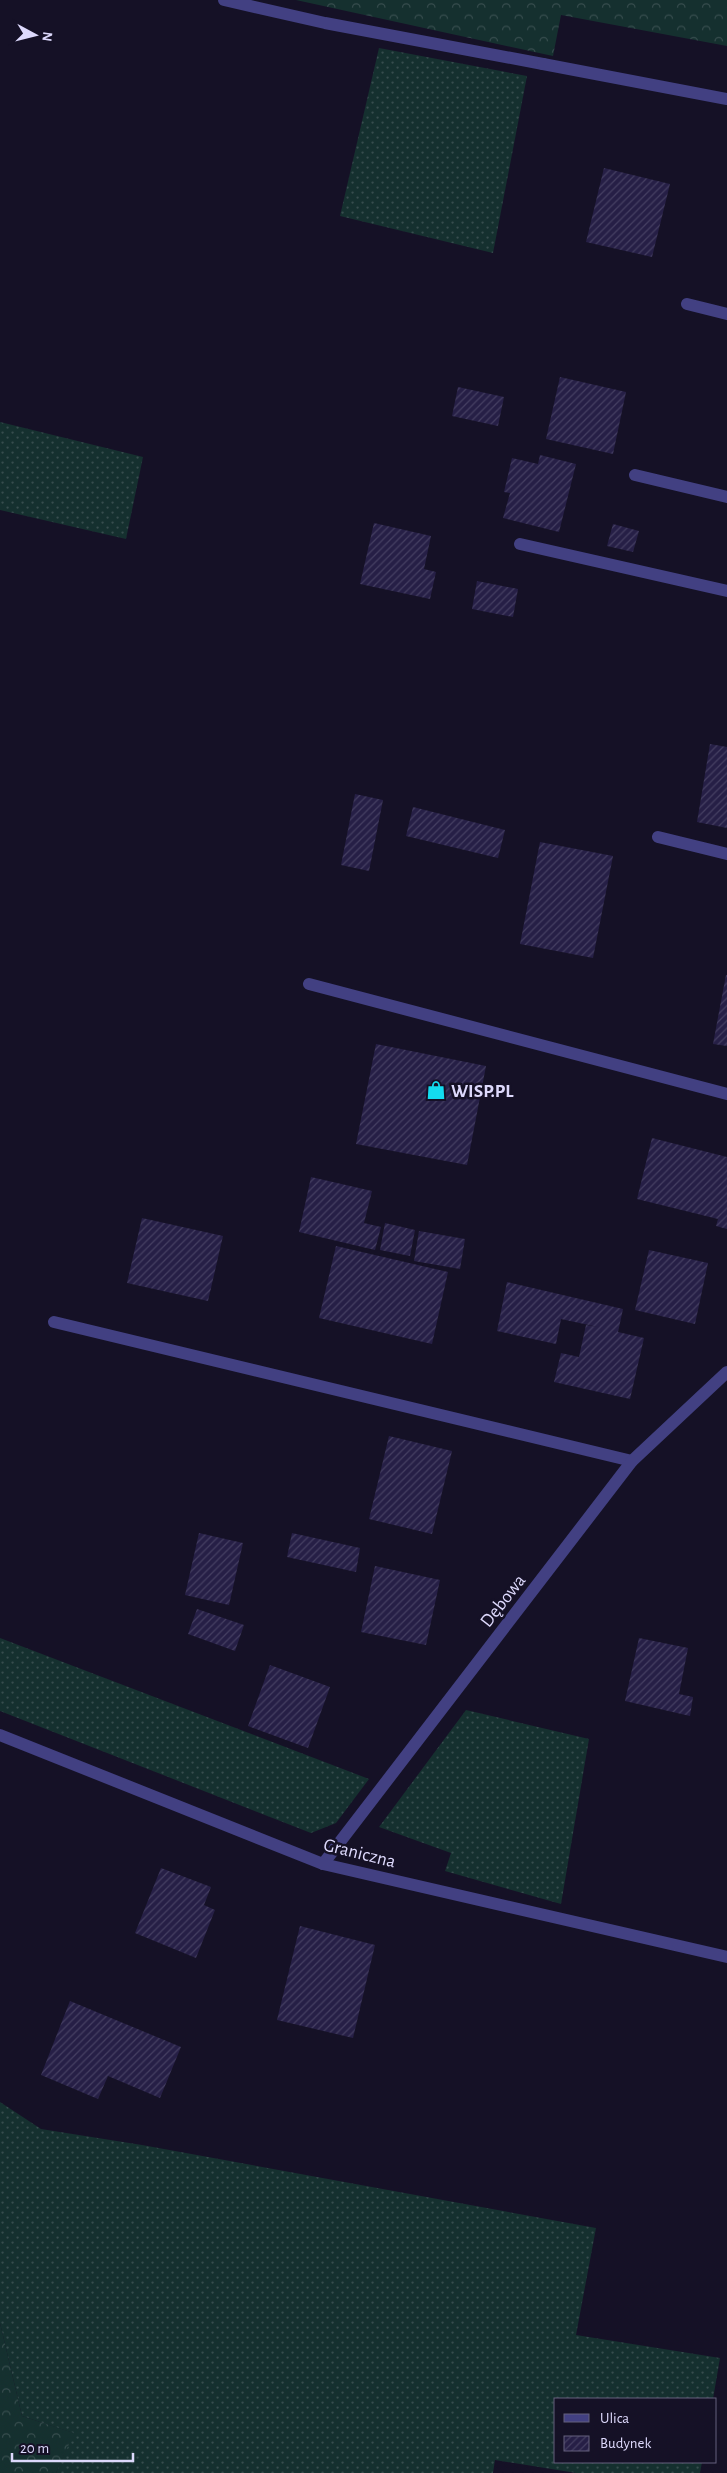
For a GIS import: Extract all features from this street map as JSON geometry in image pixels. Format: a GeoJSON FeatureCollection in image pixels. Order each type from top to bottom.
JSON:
{"type":"FeatureCollection","features":[{"type":"Feature","properties":{"kind":"street"},"geometry":{"type":"LineString","coordinates":[[224,0],[324,23],[727,99]]}},
{"type":"Feature","properties":{"kind":"street"},"geometry":{"type":"LineString","coordinates":[[687,304],[727,314]]}},
{"type":"Feature","properties":{"kind":"street"},"geometry":{"type":"LineString","coordinates":[[635,474],[727,497]]}},
{"type":"Feature","properties":{"kind":"street"},"geometry":{"type":"LineString","coordinates":[[520,544],[727,591]]}},
{"type":"Feature","properties":{"kind":"street"},"geometry":{"type":"LineString","coordinates":[[658,837],[727,854]]}},
{"type":"Feature","properties":{"kind":"street"},"geometry":{"type":"LineString","coordinates":[[309,984],[727,1094]]}},
{"type":"Feature","properties":{"kind":"street"},"geometry":{"type":"LineString","coordinates":[[54,1322],[632,1461]]}},
{"type":"Feature","properties":{"kind":"street","name":"Dębowa"},"geometry":{"type":"LineString","coordinates":[[323,1864],[632,1461],[727,1372]]}},
{"type":"Feature","properties":{"kind":"street","name":"Graniczna"},"geometry":{"type":"LineString","coordinates":[[0,1735],[323,1864],[727,1957]]}},
{"type":"Feature","properties":{"kind":"green space"},"geometry":{"type":"Polygon","coordinates":[[[296,0],[727,0],[727,46],[561,15],[553,56],[296,0]]]}},
{"type":"Feature","properties":{"kind":"green space"},"geometry":{"type":"Polygon","coordinates":[[[379,48],[527,76],[493,253],[340,216],[379,48]]]}},
{"type":"Feature","properties":{"kind":"green space"},"geometry":{"type":"Polygon","coordinates":[[[0,422],[143,457],[126,539],[0,510],[0,422]]]}},
{"type":"Feature","properties":{"kind":"green space"},"geometry":{"type":"Polygon","coordinates":[[[0,1638],[369,1779],[336,1823],[311,1833],[0,1711],[0,1638]]]}},
{"type":"Feature","properties":{"kind":"green space"},"geometry":{"type":"Polygon","coordinates":[[[466,1710],[589,1739],[561,1904],[445,1871],[451,1853],[379,1827],[466,1710]]]}},
{"type":"Feature","properties":{"kind":"green space"},"geometry":{"type":"Polygon","coordinates":[[[0,2102],[41,2129],[142,2145],[596,2228],[576,2335],[720,2358],[713,2398],[554,2398],[554,2463],[702,2463],[700,2473],[576,2473],[495,2460],[493,2473],[56,2473],[73,2433],[22,2416],[0,2323],[0,2102]]]}},
{"type":"Feature","properties":{"kind":"green space"},"geometry":{"type":"Polygon","coordinates":[[[0,2323],[22,2416],[74,2433],[56,2473],[0,2473],[0,2323]]]}},
{"type":"Feature","properties":{"kind":"building"},"geometry":{"type":"Polygon","coordinates":[[[604,168],[670,184],[652,257],[586,242],[604,168]]]}},
{"type":"Feature","properties":{"kind":"building"},"geometry":{"type":"Polygon","coordinates":[[[560,377],[626,392],[613,454],[546,439],[560,377]]]}},
{"type":"Feature","properties":{"kind":"building"},"geometry":{"type":"Polygon","coordinates":[[[458,387],[504,397],[498,426],[452,416],[458,387]]]}},
{"type":"Feature","properties":{"kind":"building"},"geometry":{"type":"Polygon","coordinates":[[[540,455],[576,464],[559,532],[503,518],[510,493],[504,492],[512,458],[538,464],[540,455]]]}},
{"type":"Feature","properties":{"kind":"building"},"geometry":{"type":"Polygon","coordinates":[[[374,523],[431,536],[424,569],[436,572],[430,599],[360,584],[374,523]]]}},
{"type":"Feature","properties":{"kind":"building"},"geometry":{"type":"Polygon","coordinates":[[[613,524],[639,531],[633,552],[607,546],[613,524]]]}},
{"type":"Feature","properties":{"kind":"building"},"geometry":{"type":"Polygon","coordinates":[[[477,581],[518,589],[513,617],[472,609],[477,581]]]}},
{"type":"Feature","properties":{"kind":"building"},"geometry":{"type":"Polygon","coordinates":[[[710,744],[727,747],[727,828],[697,822],[710,744]]]}},
{"type":"Feature","properties":{"kind":"building"},"geometry":{"type":"Polygon","coordinates":[[[355,794],[383,800],[369,871],[341,865],[355,794]]]}},
{"type":"Feature","properties":{"kind":"building"},"geometry":{"type":"Polygon","coordinates":[[[413,807],[505,830],[498,858],[406,836],[413,807]]]}},
{"type":"Feature","properties":{"kind":"building"},"geometry":{"type":"Polygon","coordinates":[[[540,842],[613,856],[593,958],[520,944],[540,842]]]}},
{"type":"Feature","properties":{"kind":"building"},"geometry":{"type":"Polygon","coordinates":[[[727,975],[727,1046],[713,1044],[727,975]]]}},
{"type":"Feature","properties":{"kind":"building"},"geometry":{"type":"Polygon","coordinates":[[[376,1044],[486,1066],[467,1165],[356,1144],[376,1044]]]}},
{"type":"Feature","properties":{"kind":"building"},"geometry":{"type":"Polygon","coordinates":[[[652,1138],[727,1157],[727,1229],[716,1226],[718,1219],[637,1199],[652,1138]]]}},
{"type":"Feature","properties":{"kind":"building"},"geometry":{"type":"Polygon","coordinates":[[[311,1177],[372,1191],[364,1223],[381,1227],[375,1250],[299,1232],[311,1177]]]}},
{"type":"Feature","properties":{"kind":"building"},"geometry":{"type":"Polygon","coordinates":[[[142,1218],[223,1236],[208,1301],[127,1283],[142,1218]]]}},
{"type":"Feature","properties":{"kind":"building"},"geometry":{"type":"Polygon","coordinates":[[[385,1223],[415,1230],[410,1256],[380,1250],[385,1223]]]}},
{"type":"Feature","properties":{"kind":"building"},"geometry":{"type":"Polygon","coordinates":[[[419,1231],[465,1239],[460,1269],[414,1261],[419,1231]]]}},
{"type":"Feature","properties":{"kind":"building"},"geometry":{"type":"Polygon","coordinates":[[[336,1246],[448,1272],[432,1344],[319,1318],[336,1246]]]}},
{"type":"Feature","properties":{"kind":"building"},"geometry":{"type":"Polygon","coordinates":[[[649,1250],[708,1263],[695,1324],[635,1310],[649,1250]]]}},
{"type":"Feature","properties":{"kind":"building"},"geometry":{"type":"Polygon","coordinates":[[[507,1282],[623,1309],[618,1332],[644,1338],[630,1399],[554,1382],[561,1353],[579,1357],[586,1325],[598,1327],[561,1319],[556,1344],[497,1331],[507,1282]]]}},
{"type":"Feature","properties":{"kind":"building"},"geometry":{"type":"Polygon","coordinates":[[[389,1436],[452,1451],[432,1534],[369,1519],[389,1436]]]}},
{"type":"Feature","properties":{"kind":"building"},"geometry":{"type":"Polygon","coordinates":[[[199,1533],[243,1543],[229,1605],[185,1595],[199,1533]]]}},
{"type":"Feature","properties":{"kind":"building"},"geometry":{"type":"Polygon","coordinates":[[[292,1533],[360,1548],[356,1572],[287,1557],[292,1533]]]}},
{"type":"Feature","properties":{"kind":"building"},"geometry":{"type":"Polygon","coordinates":[[[375,1566],[440,1580],[426,1645],[361,1632],[375,1566]]]}},
{"type":"Feature","properties":{"kind":"building"},"geometry":{"type":"Polygon","coordinates":[[[197,1609],[244,1625],[235,1651],[188,1634],[197,1609]]]}},
{"type":"Feature","properties":{"kind":"building"},"geometry":{"type":"Polygon","coordinates":[[[639,1638],[688,1648],[679,1694],[693,1697],[690,1716],[625,1701],[639,1638]]]}},
{"type":"Feature","properties":{"kind":"building"},"geometry":{"type":"Polygon","coordinates":[[[270,1665],[330,1687],[308,1748],[248,1726],[270,1665]]]}},
{"type":"Feature","properties":{"kind":"building"},"geometry":{"type":"Polygon","coordinates":[[[161,1868],[211,1887],[204,1905],[215,1910],[196,1958],[135,1933],[161,1868]]]}},
{"type":"Feature","properties":{"kind":"building"},"geometry":{"type":"Polygon","coordinates":[[[300,1926],[375,1945],[353,2038],[277,2020],[300,1926]]]}},
{"type":"Feature","properties":{"kind":"building"},"geometry":{"type":"Polygon","coordinates":[[[70,2001],[181,2047],[160,2098],[108,2076],[98,2099],[41,2075],[70,2001]]]}},
{"type":"Feature","properties":{"kind":"place","name":"WISP.PL"},"geometry":{"type":"Point","coordinates":[436,1090]}}]}
